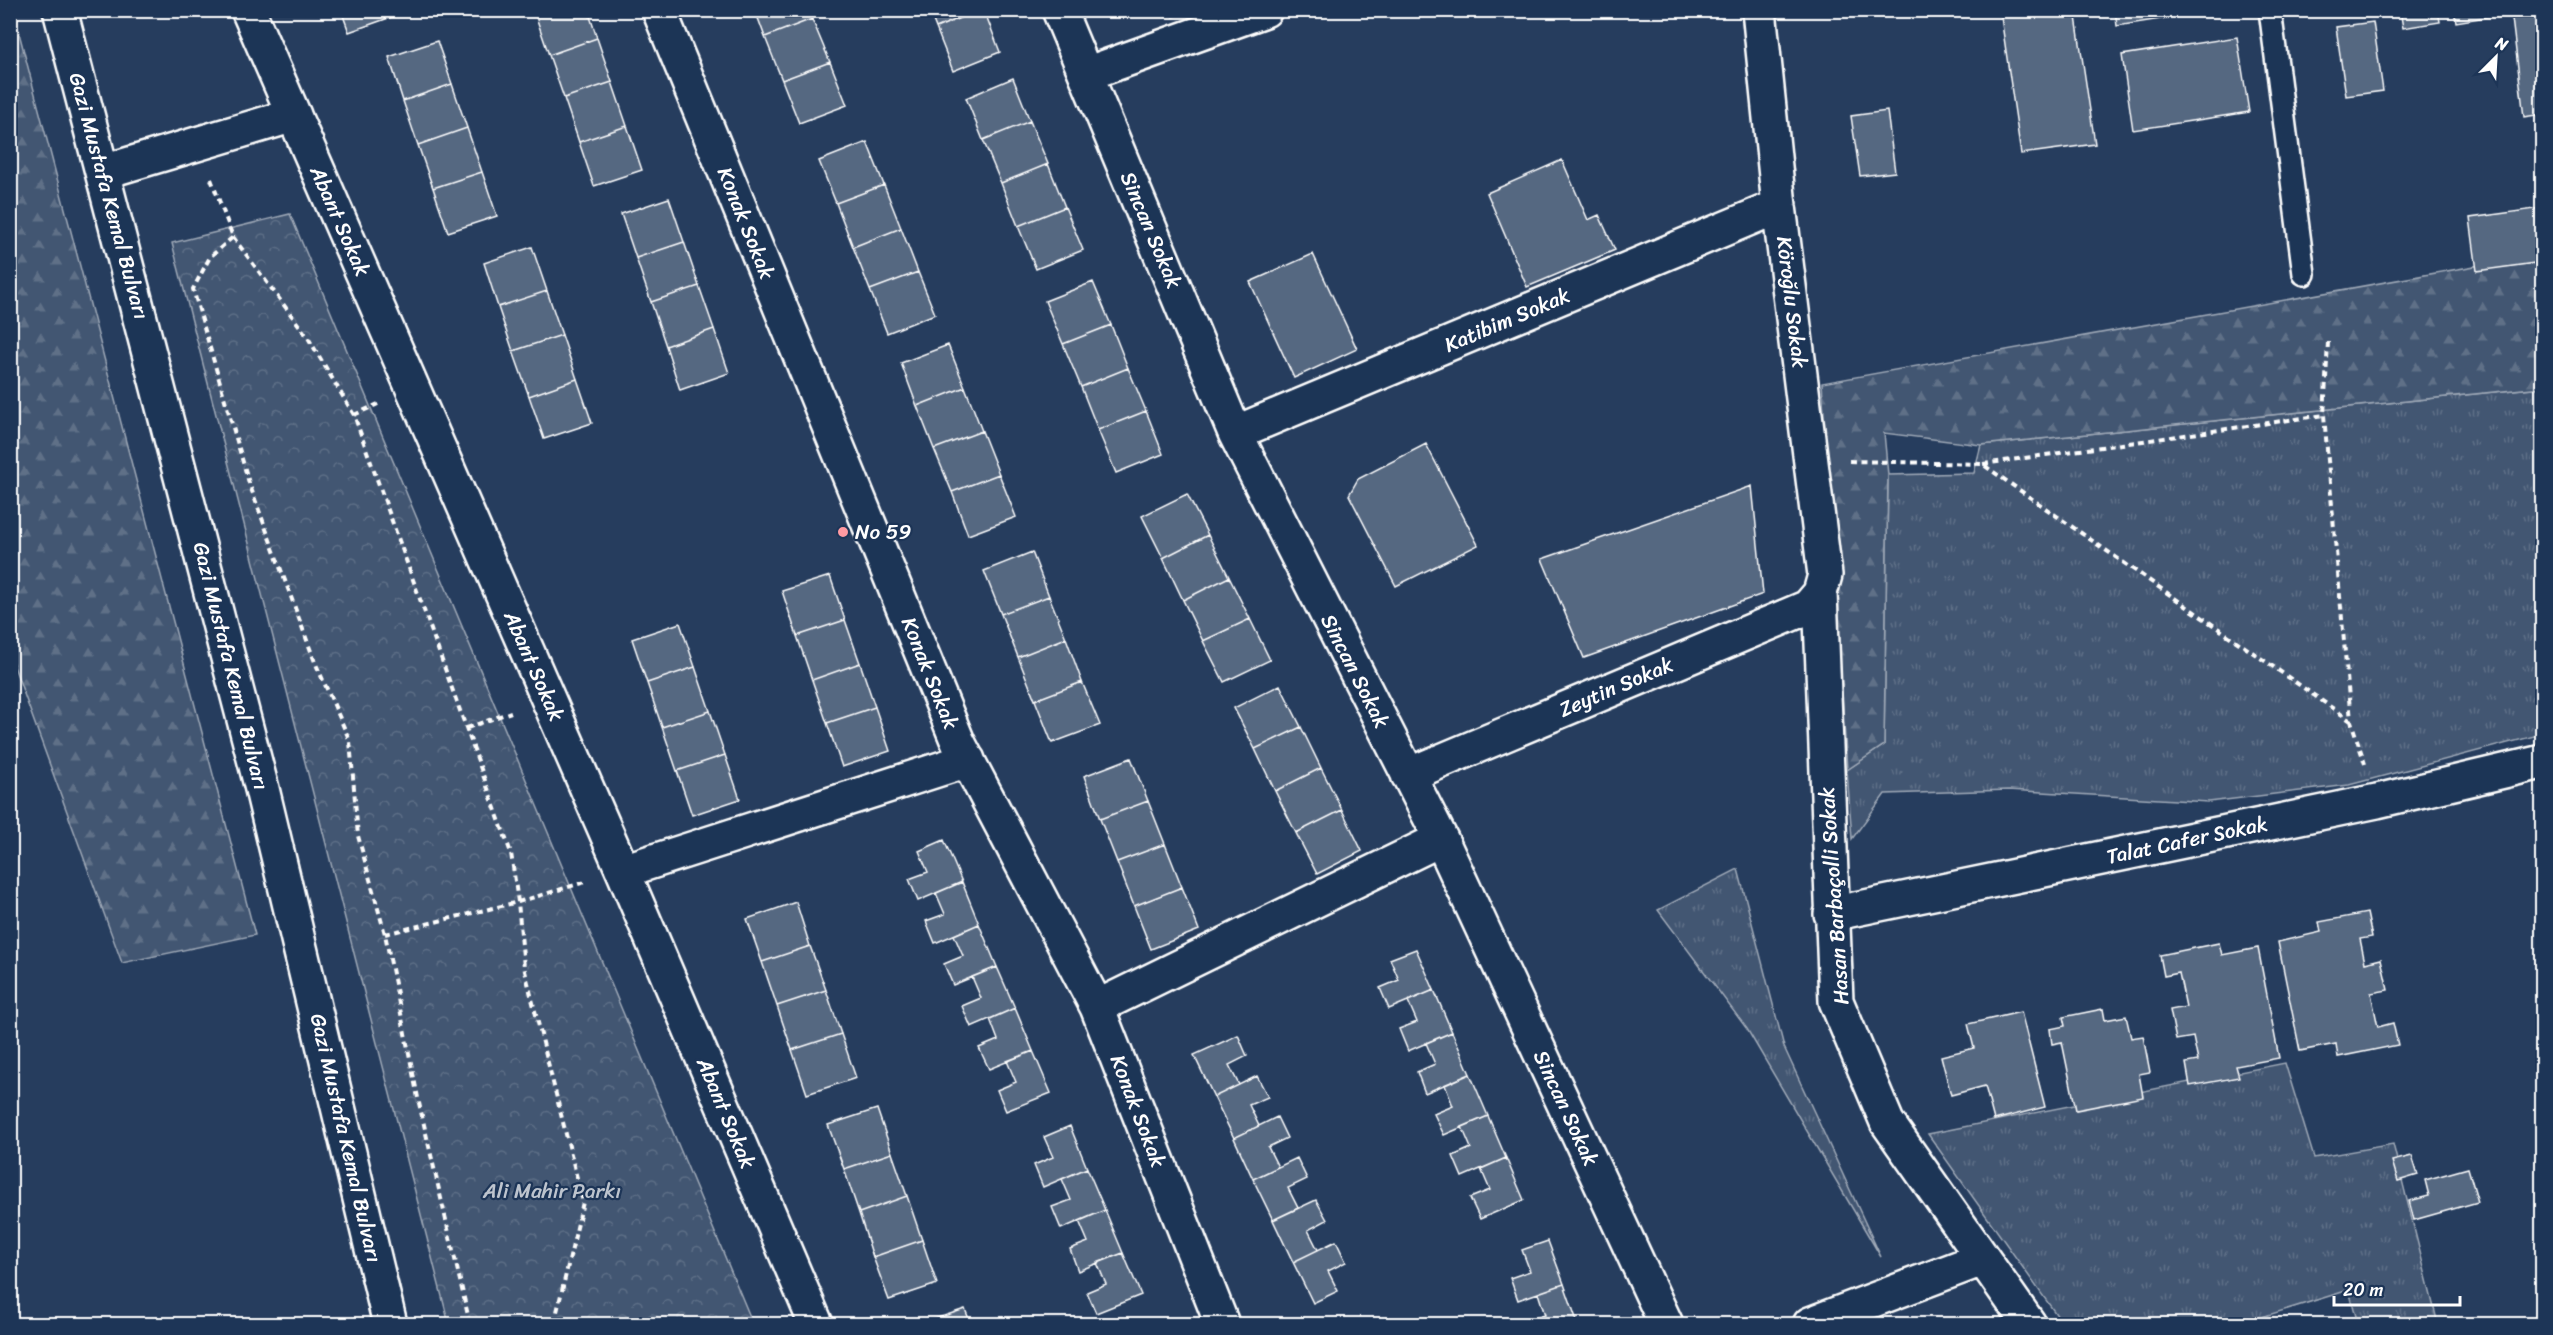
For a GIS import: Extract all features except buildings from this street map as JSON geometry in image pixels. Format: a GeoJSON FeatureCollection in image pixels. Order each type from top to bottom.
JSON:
{"type":"FeatureCollection","features":[{"type":"Feature","properties":{"kind":"street","name":"Gazi Mustafa Kemal Bulvarı"},"geometry":{"type":"LineString","coordinates":[[60,10],[262,789],[390,1324]]}},
{"type":"Feature","properties":{"kind":"street","name":"Abant Sokak"},"geometry":{"type":"LineString","coordinates":[[248,10],[623,870],[816,1324]]}},
{"type":"Feature","properties":{"kind":"street","name":"Konak Sokak"},"geometry":{"type":"LineString","coordinates":[[659,10],[958,742],[1097,1008],[1222,1324]]}},
{"type":"Feature","properties":{"kind":"street","name":"Sincan Sokak"},"geometry":{"type":"LineString","coordinates":[[1059,10],[1235,433],[1441,839],[1666,1324]]}},
{"type":"Feature","properties":{"kind":"street"},"geometry":{"type":"LineString","coordinates":[[1086,74],[1265,10]]}},
{"type":"Feature","properties":{"kind":"street","name":"Köroğlu Sokak"},"geometry":{"type":"LineString","coordinates":[[1760,10],[1779,206],[1825,575],[1820,593]]}},
{"type":"Feature","properties":{"kind":"street"},"geometry":{"type":"LineString","coordinates":[[103,172],[294,115]]}},
{"type":"Feature","properties":{"kind":"street","name":"Katibim Sokak"},"geometry":{"type":"LineString","coordinates":[[1235,433],[1779,206]]}},
{"type":"Feature","properties":{"kind":"street","name":"Zeytin Sokak"},"geometry":{"type":"LineString","coordinates":[[1408,775],[1808,607],[1820,593]]}},
{"type":"Feature","properties":{"kind":"street","name":"Hasan Barbaçolli Sokak"},"geometry":{"type":"LineString","coordinates":[[1820,593],[1836,1001],[1887,1122],[2029,1324]]}},
{"type":"Feature","properties":{"kind":"street"},"geometry":{"type":"LineString","coordinates":[[623,870],[968,760]]}},
{"type":"Feature","properties":{"kind":"street","name":"Talat Cafer Sokak"},"geometry":{"type":"LineString","coordinates":[[1831,914],[2377,801],[2542,762]]}},
{"type":"Feature","properties":{"kind":"street"},"geometry":{"type":"LineString","coordinates":[[1097,1008],[1441,839]]}},
{"type":"Feature","properties":{"kind":"street"},"geometry":{"type":"LineString","coordinates":[[1819,1323],[1982,1259]]}},
{"type":"Feature","properties":{"kind":"lane"},"geometry":{"type":"LineString","coordinates":[[2270,10],[2304,274]]}},
{"type":"Feature","properties":{"kind":"path"},"geometry":{"type":"LineString","coordinates":[[198,143],[233,237],[307,336],[354,415],[511,853],[524,967],[583,1202],[556,1316],[557,1324]]}},
{"type":"Feature","properties":{"kind":"path"},"geometry":{"type":"LineString","coordinates":[[233,237],[210,257],[193,290],[249,483],[315,662],[350,741],[358,836],[386,934],[419,1102],[470,1324]]}},
{"type":"Feature","properties":{"kind":"path"},"geometry":{"type":"LineString","coordinates":[[2328,342],[2324,415],[2350,721],[2377,801]]}},
{"type":"Feature","properties":{"kind":"path"},"geometry":{"type":"LineString","coordinates":[[1812,461],[1982,464],[2324,415]]}},
{"type":"Feature","properties":{"kind":"path"},"geometry":{"type":"LineString","coordinates":[[1982,464],[2350,721]]}},
{"type":"Feature","properties":{"kind":"path"},"geometry":{"type":"LineString","coordinates":[[467,728],[548,698]]}},
{"type":"Feature","properties":{"kind":"path"},"geometry":{"type":"LineString","coordinates":[[386,934],[518,902],[623,870]]}},
{"type":"Feature","properties":{"kind":"green space"},"geometry":{"type":"Polygon","coordinates":[[[13,10],[255,935],[122,963],[11,658],[10,11],[13,10]]]}},
{"type":"Feature","properties":{"kind":"green space","name":"Ali Mahir Parkı"},"geometry":{"type":"Polygon","coordinates":[[[290,214],[753,1324],[449,1324],[172,243],[290,214]]]}},
{"type":"Feature","properties":{"kind":"green space"},"geometry":{"type":"Polygon","coordinates":[[[2542,254],[2542,387],[1981,445],[1884,433],[1888,475],[1884,745],[1847,770],[1822,383],[2542,254]]]}},
{"type":"Feature","properties":{"kind":"green space"},"geometry":{"type":"Polygon","coordinates":[[[2542,387],[2542,734],[2349,785],[2209,802],[2009,790],[1885,794],[1852,839],[1847,770],[1884,745],[1888,475],[1974,473],[1981,445],[2542,387]]]}},
{"type":"Feature","properties":{"kind":"green space"},"geometry":{"type":"Polygon","coordinates":[[[1738,869],[1784,1047],[1881,1257],[1747,1029],[1658,910],[1738,869]]]}},
{"type":"Feature","properties":{"kind":"green space"},"geometry":{"type":"Polygon","coordinates":[[[2285,1063],[2314,1158],[2393,1144],[2438,1324],[2358,1324],[2349,1290],[2239,1324],[2063,1324],[1928,1134],[2285,1063]]]}},
{"type":"Feature","properties":{"kind":"place","name":"No 59"},"geometry":{"type":"Point","coordinates":[843,532]}}]}
